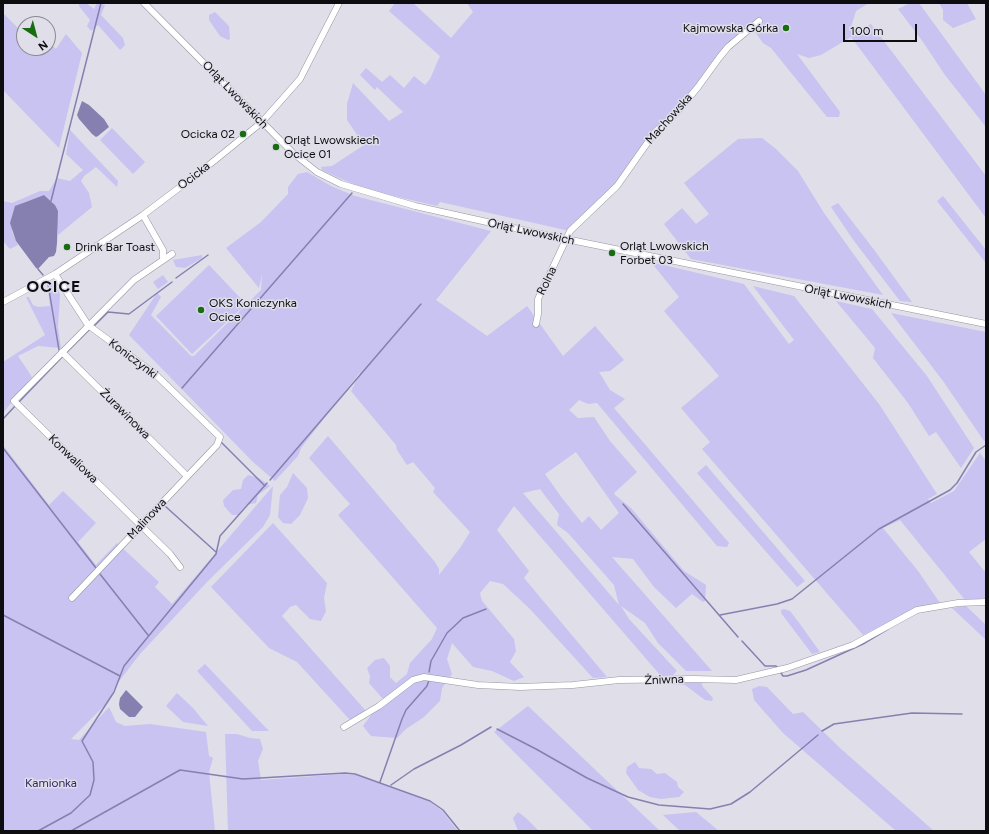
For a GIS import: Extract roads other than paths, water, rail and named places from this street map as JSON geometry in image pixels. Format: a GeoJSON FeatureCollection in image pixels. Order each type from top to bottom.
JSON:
{"type":"FeatureCollection","features":[{"type":"Feature","properties":{"kind":"street","name":"Orląt Lwowskich"},"geometry":{"type":"LineString","coordinates":[[144,3],[301,160],[317,172],[341,184],[415,206],[567,240],[986,324]]}},
{"type":"Feature","properties":{"kind":"street","name":"Ocicka"},"geometry":{"type":"LineString","coordinates":[[3,302],[55,274],[143,215],[262,122],[300,79],[339,3]]}},
{"type":"Feature","properties":{"kind":"street","name":"Machowska"},"geometry":{"type":"LineString","coordinates":[[567,240],[570,231],[616,186],[655,132],[677,112],[728,47],[759,21]]}},
{"type":"Feature","properties":{"kind":"street"},"geometry":{"type":"LineString","coordinates":[[236,143],[241,149]]}},
{"type":"Feature","properties":{"kind":"street"},"geometry":{"type":"LineString","coordinates":[[143,215],[163,250],[163,259]]}},
{"type":"Feature","properties":{"kind":"street","name":"Rolna"},"geometry":{"type":"LineString","coordinates":[[536,324],[538,299],[567,240]]}},
{"type":"Feature","properties":{"kind":"street"},"geometry":{"type":"LineString","coordinates":[[62,352],[134,280],[172,254]]}},
{"type":"Feature","properties":{"kind":"street","name":"Koniczynki"},"geometry":{"type":"LineString","coordinates":[[55,274],[88,325],[155,374],[220,437]]}},
{"type":"Feature","properties":{"kind":"street","name":"Żurawinowa"},"geometry":{"type":"LineString","coordinates":[[62,352],[187,476]]}},
{"type":"Feature","properties":{"kind":"street","name":"Konwaliowa"},"geometry":{"type":"LineString","coordinates":[[62,352],[14,401],[141,526],[180,567]]}},
{"type":"Feature","properties":{"kind":"street","name":"Malinowa"},"geometry":{"type":"LineString","coordinates":[[72,598],[216,445],[220,437]]}},
{"type":"Feature","properties":{"kind":"street","name":"Żniwna"},"geometry":{"type":"LineString","coordinates":[[344,727],[375,710],[413,680],[424,677],[478,685],[520,687],[573,685],[619,680],[736,680],[787,668],[853,645],[917,610],[958,603],[986,602]]}},
{"type":"Feature","properties":{"kind":"waterway"},"geometry":{"type":"LineString","coordinates":[[51,201],[101,3]]}},
{"type":"Feature","properties":{"kind":"waterway"},"geometry":{"type":"LineString","coordinates":[[182,388],[352,193]]}},
{"type":"Feature","properties":{"kind":"waterway"},"geometry":{"type":"LineString","coordinates":[[176,278],[208,255]]}},
{"type":"Feature","properties":{"kind":"waterway"},"geometry":{"type":"LineString","coordinates":[[38,269],[43,275]]}},
{"type":"Feature","properties":{"kind":"waterway"},"geometry":{"type":"LineString","coordinates":[[93,327],[108,312],[129,314],[172,282]]}},
{"type":"Feature","properties":{"kind":"waterway"},"geometry":{"type":"LineString","coordinates":[[48,284],[59,350]]}},
{"type":"Feature","properties":{"kind":"waterway"},"geometry":{"type":"LineString","coordinates":[[270,480],[421,304]]}},
{"type":"Feature","properties":{"kind":"waterway"},"geometry":{"type":"LineString","coordinates":[[66,353],[90,329]]}},
{"type":"Feature","properties":{"kind":"waterway"},"geometry":{"type":"LineString","coordinates":[[19,402],[63,356]]}},
{"type":"Feature","properties":{"kind":"waterway"},"geometry":{"type":"LineString","coordinates":[[3,419],[16,405]]}},
{"type":"Feature","properties":{"kind":"waterway"},"geometry":{"type":"LineString","coordinates":[[221,442],[265,486]]}},
{"type":"Feature","properties":{"kind":"waterway"},"geometry":{"type":"LineString","coordinates":[[720,615],[777,604],[792,599],[879,529],[950,490],[957,483],[976,452],[986,445]]}},
{"type":"Feature","properties":{"kind":"waterway"},"geometry":{"type":"LineString","coordinates":[[3,448],[96,568]]}},
{"type":"Feature","properties":{"kind":"waterway"},"geometry":{"type":"LineString","coordinates":[[38,831],[71,813],[90,795],[94,780],[93,762],[82,741],[114,692],[124,666],[216,554],[220,536],[267,483]]}},
{"type":"Feature","properties":{"kind":"waterway"},"geometry":{"type":"LineString","coordinates":[[623,504],[738,637]]}},
{"type":"Feature","properties":{"kind":"waterway"},"geometry":{"type":"LineString","coordinates":[[165,506],[216,552]]}},
{"type":"Feature","properties":{"kind":"waterway"},"geometry":{"type":"LineString","coordinates":[[100,574],[148,635]]}},
{"type":"Feature","properties":{"kind":"waterway"},"geometry":{"type":"LineString","coordinates":[[429,672],[431,661],[447,633],[463,618],[486,609]]}},
{"type":"Feature","properties":{"kind":"waterway"},"geometry":{"type":"LineString","coordinates":[[3,615],[120,676]]}},
{"type":"Feature","properties":{"kind":"waterway"},"geometry":{"type":"LineString","coordinates":[[781,673],[783,676],[787,676],[806,670],[863,644],[888,629]]}},
{"type":"Feature","properties":{"kind":"waterway"},"geometry":{"type":"LineString","coordinates":[[742,641],[765,666],[776,666],[778,668]]}},
{"type":"Feature","properties":{"kind":"waterway"},"geometry":{"type":"LineString","coordinates":[[380,782],[406,710],[427,686],[429,680]]}},
{"type":"Feature","properties":{"kind":"waterway"},"geometry":{"type":"LineString","coordinates":[[822,731],[834,724],[912,713],[962,714]]}},
{"type":"Feature","properties":{"kind":"waterway"},"geometry":{"type":"LineString","coordinates":[[391,785],[414,769],[461,745],[491,727]]}},
{"type":"Feature","properties":{"kind":"waterway"},"geometry":{"type":"LineString","coordinates":[[497,729],[587,778],[628,797],[659,805],[710,809],[731,804],[750,792],[818,735]]}},
{"type":"Feature","properties":{"kind":"waterway"},"geometry":{"type":"LineString","coordinates":[[71,831],[180,770],[243,779],[345,773],[355,774],[430,801],[443,810],[460,831]]}},
{"type":"Feature","properties":{"kind":"place","name":"Kajmowska Górka"},"geometry":{"type":"Point","coordinates":[786,28]}},
{"type":"Feature","properties":{"kind":"place","name":"Ocicka 02"},"geometry":{"type":"Point","coordinates":[243,134]}},
{"type":"Feature","properties":{"kind":"place","name":"Orląt Lwowskiech Ocice 01"},"geometry":{"type":"Point","coordinates":[276,147]}},
{"type":"Feature","properties":{"kind":"place","name":"Drink Bar Toast"},"geometry":{"type":"Point","coordinates":[67,247]}},
{"type":"Feature","properties":{"kind":"place","name":"Orląt Lwowskich Forbet 03"},"geometry":{"type":"Point","coordinates":[612,253]}},
{"type":"Feature","properties":{"kind":"place","name":"OKS Koniczynka Ocice"},"geometry":{"type":"Point","coordinates":[201,310]}},
{"type":"Feature","properties":{"kind":"district","name":"OCICE"},"geometry":{"type":"Point","coordinates":[54,287]}},
{"type":"Feature","properties":{"kind":"park label","name":"Kamionka"},"geometry":{"type":"Point","coordinates":[51,783]}}]}
